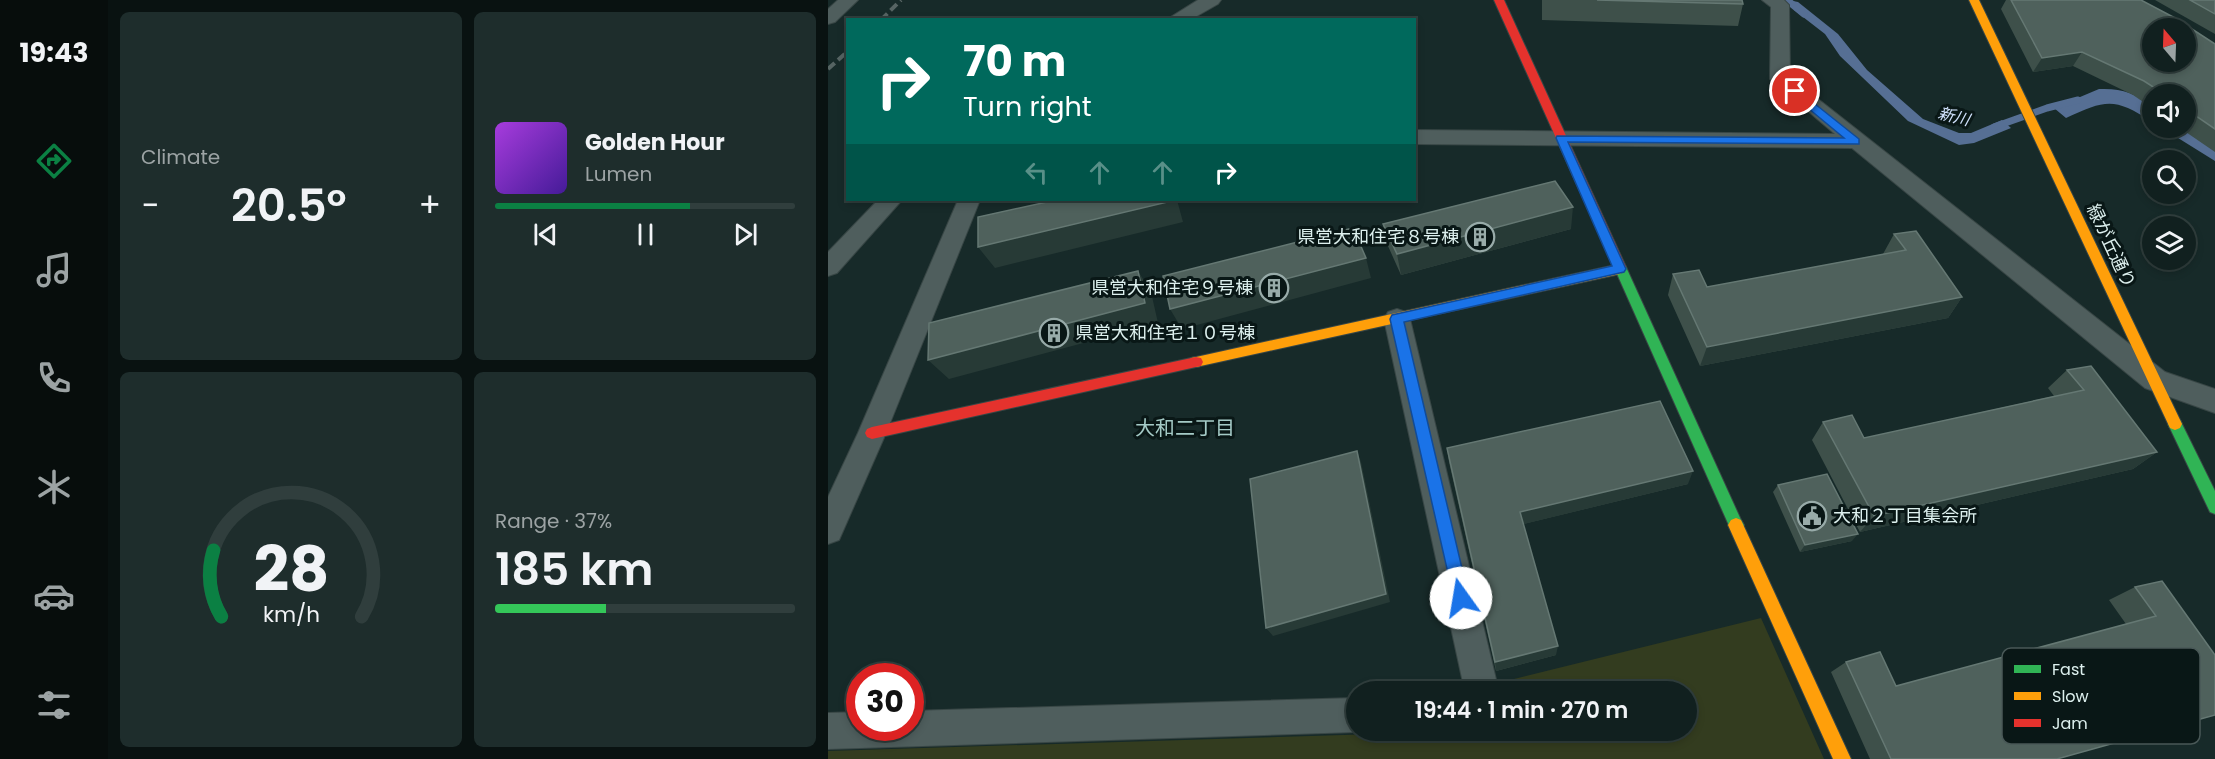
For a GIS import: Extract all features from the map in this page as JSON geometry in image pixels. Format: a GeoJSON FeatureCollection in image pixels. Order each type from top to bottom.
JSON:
{"type":"FeatureCollection","features":[{"type":"Feature","properties":{"kind":"street"},"geometry":{"type":"LineString","coordinates":[[828,18],[849,0]]}},
{"type":"Feature","properties":{"kind":"street"},"geometry":{"type":"LineString","coordinates":[[1179,18],[1212,0]]}},
{"type":"Feature","properties":{"kind":"street"},"geometry":{"type":"LineString","coordinates":[[1499,0],[1842,759]]}},
{"type":"Feature","properties":{"kind":"street"},"geometry":{"type":"LineString","coordinates":[[1772,0],[1780,5],[1780,79],[2155,380],[2215,401]]}},
{"type":"Feature","properties":{"kind":"street","name":"緑が丘通り"},"geometry":{"type":"LineString","coordinates":[[1974,0],[2215,507]]}},
{"type":"Feature","properties":{"kind":"street"},"geometry":{"type":"LineString","coordinates":[[1416,137],[1855,141]]}},
{"type":"Feature","properties":{"kind":"street"},"geometry":{"type":"LineString","coordinates":[[828,267],[890,201]]}},
{"type":"Feature","properties":{"kind":"street"},"geometry":{"type":"LineString","coordinates":[[828,530],[872,433],[969,201]]}},
{"type":"Feature","properties":{"kind":"street"},"geometry":{"type":"LineString","coordinates":[[872,433],[1620,269]]}},
{"type":"Feature","properties":{"kind":"street"},"geometry":{"type":"LineString","coordinates":[[1397,319],[1479,681]]}},
{"type":"Feature","properties":{"kind":"street"},"geometry":{"type":"LineString","coordinates":[[828,730],[1346,715]]}},
{"type":"Feature","properties":{"kind":"green space"},"geometry":{"type":"Polygon","coordinates":[[[1761,618],[1824,759],[828,759],[828,751],[1346,735],[1346,741],[1697,741],[1697,681],[1506,681],[1761,618]]]}},
{"type":"Feature","properties":{"kind":"water"},"geometry":{"type":"Polygon","coordinates":[[[1788,0],[1798,2],[1838,34],[1867,70],[1923,119],[1959,133],[1971,133],[2002,120],[2011,128],[1974,143],[1959,145],[1908,121],[1840,56],[1825,34],[1794,10],[1796,7],[1788,0]]]}},
{"type":"Feature","properties":{"kind":"water"},"geometry":{"type":"Polygon","coordinates":[[[2099,89],[2114,89],[2142,100],[2142,116],[2128,108],[2110,104],[2091,108],[2066,118],[2054,108],[2099,89]]]}},
{"type":"Feature","properties":{"kind":"water"},"geometry":{"type":"Polygon","coordinates":[[[2196,137],[2215,150],[2215,161],[2178,138],[2196,137]]]}},
{"type":"Feature","properties":{"kind":"building"},"geometry":{"type":"Polygon","coordinates":[[[1597,0],[1742,0],[1743,4],[1597,0]]]}},
{"type":"Feature","properties":{"kind":"building"},"geometry":{"type":"Polygon","coordinates":[[[2011,0],[2141,0],[2175,18],[2142,18],[2142,72],[2196,72],[2196,32],[2215,44],[2215,129],[2196,116],[2196,84],[2149,84],[2082,52],[2042,58],[2011,0]]]}},
{"type":"Feature","properties":{"kind":"building"},"geometry":{"type":"Polygon","coordinates":[[[2190,0],[2215,0],[2215,14],[2190,0]]]}},
{"type":"Feature","properties":{"kind":"building"},"geometry":{"type":"Polygon","coordinates":[[[1555,181],[1573,207],[1397,254],[1383,224],[1555,181]]]}},
{"type":"Feature","properties":{"kind":"building"},"geometry":{"type":"Polygon","coordinates":[[[1051,201],[1172,201],[978,247],[978,217],[1051,201]]]}},
{"type":"Feature","properties":{"kind":"building"},"geometry":{"type":"Polygon","coordinates":[[[1353,228],[1366,258],[1170,309],[1163,276],[1353,228]]]}},
{"type":"Feature","properties":{"kind":"building"},"geometry":{"type":"Polygon","coordinates":[[[1916,231],[1962,297],[1707,347],[1673,274],[1699,270],[1707,287],[1906,250],[1894,234],[1916,231]]]}},
{"type":"Feature","properties":{"kind":"building"},"geometry":{"type":"Polygon","coordinates":[[[1138,271],[1145,303],[928,360],[929,323],[1138,271]]]}},
{"type":"Feature","properties":{"kind":"building"},"geometry":{"type":"Polygon","coordinates":[[[2091,366],[2157,452],[1874,516],[1823,422],[1852,415],[1864,438],[2084,390],[2067,370],[2091,366]]]}},
{"type":"Feature","properties":{"kind":"building"},"geometry":{"type":"Polygon","coordinates":[[[1660,401],[1693,471],[1520,512],[1558,646],[1495,662],[1447,448],[1660,401]]]}},
{"type":"Feature","properties":{"kind":"building"},"geometry":{"type":"Polygon","coordinates":[[[1357,451],[1386,594],[1266,628],[1250,479],[1357,451]]]}},
{"type":"Feature","properties":{"kind":"building","name":"大和２丁目集会所"},"geometry":{"type":"Polygon","coordinates":[[[1827,474],[1858,534],[1805,545],[1778,485],[1827,474]]]}},
{"type":"Feature","properties":{"kind":"building"},"geometry":{"type":"Polygon","coordinates":[[[2162,581],[2215,655],[2215,715],[2200,719],[2200,648],[2037,648],[2156,616],[2135,587],[2162,581]]]}},
{"type":"Feature","properties":{"kind":"building"},"geometry":{"type":"Polygon","coordinates":[[[1880,652],[1896,686],[2002,657],[2002,744],[2111,744],[2057,759],[1891,759],[1846,662],[1880,652]]]}},
{"type":"Feature","properties":{"kind":"waterway","name":"新川"},"geometry":{"type":"LineString","coordinates":[[1787,0],[1804,14]]}},
{"type":"Feature","properties":{"kind":"waterway","name":"新川"},"geometry":{"type":"LineString","coordinates":[[1994,127],[2047,108],[2078,100]]}},
{"type":"Feature","properties":{"kind":"railway"},"geometry":{"type":"LineString","coordinates":[[883,18],[901,0]]}},
{"type":"Feature","properties":{"kind":"railway"},"geometry":{"type":"LineString","coordinates":[[828,69],[846,53]]}},
{"type":"Feature","properties":{"kind":"traffic: fast"},"geometry":{"type":"LineString","coordinates":[[1620,267],[1736,525]]}},
{"type":"Feature","properties":{"kind":"traffic: fast"},"geometry":{"type":"LineString","coordinates":[[2175,424],[2215,507]]}},
{"type":"Feature","properties":{"kind":"traffic: slow"},"geometry":{"type":"LineString","coordinates":[[1974,0],[2175,424]]}},
{"type":"Feature","properties":{"kind":"traffic: slow"},"geometry":{"type":"LineString","coordinates":[[1196,362],[1620,269]]}},
{"type":"Feature","properties":{"kind":"traffic: slow"},"geometry":{"type":"LineString","coordinates":[[1736,525],[1842,759]]}},
{"type":"Feature","properties":{"kind":"traffic: jam"},"geometry":{"type":"LineString","coordinates":[[1499,0],[1620,267]]}},
{"type":"Feature","properties":{"kind":"traffic: jam"},"geometry":{"type":"LineString","coordinates":[[872,433],[1196,362]]}},
{"type":"Feature","properties":{"kind":"place","name":"県営大和住宅８号棟"},"geometry":{"type":"Point","coordinates":[1480,237]}},
{"type":"Feature","properties":{"kind":"place","name":"県営大和住宅９号棟"},"geometry":{"type":"Point","coordinates":[1274,288]}},
{"type":"Feature","properties":{"kind":"place","name":"県営大和住宅１０号棟"},"geometry":{"type":"Point","coordinates":[1054,333]}},
{"type":"Feature","properties":{"kind":"place","name":"大和２丁目集会所"},"geometry":{"type":"Point","coordinates":[1812,516]}},
{"type":"Feature","properties":{"kind":"district","name":"大和二丁目"},"geometry":{"type":"Point","coordinates":[1185,428]}},
{"type":"Feature","properties":{"kind":"route"},"geometry":{"type":"LineString","coordinates":[[1461,598],[1397,319],[1620,269],[1561,138],[1855,141],[1795,91]]}}]}
